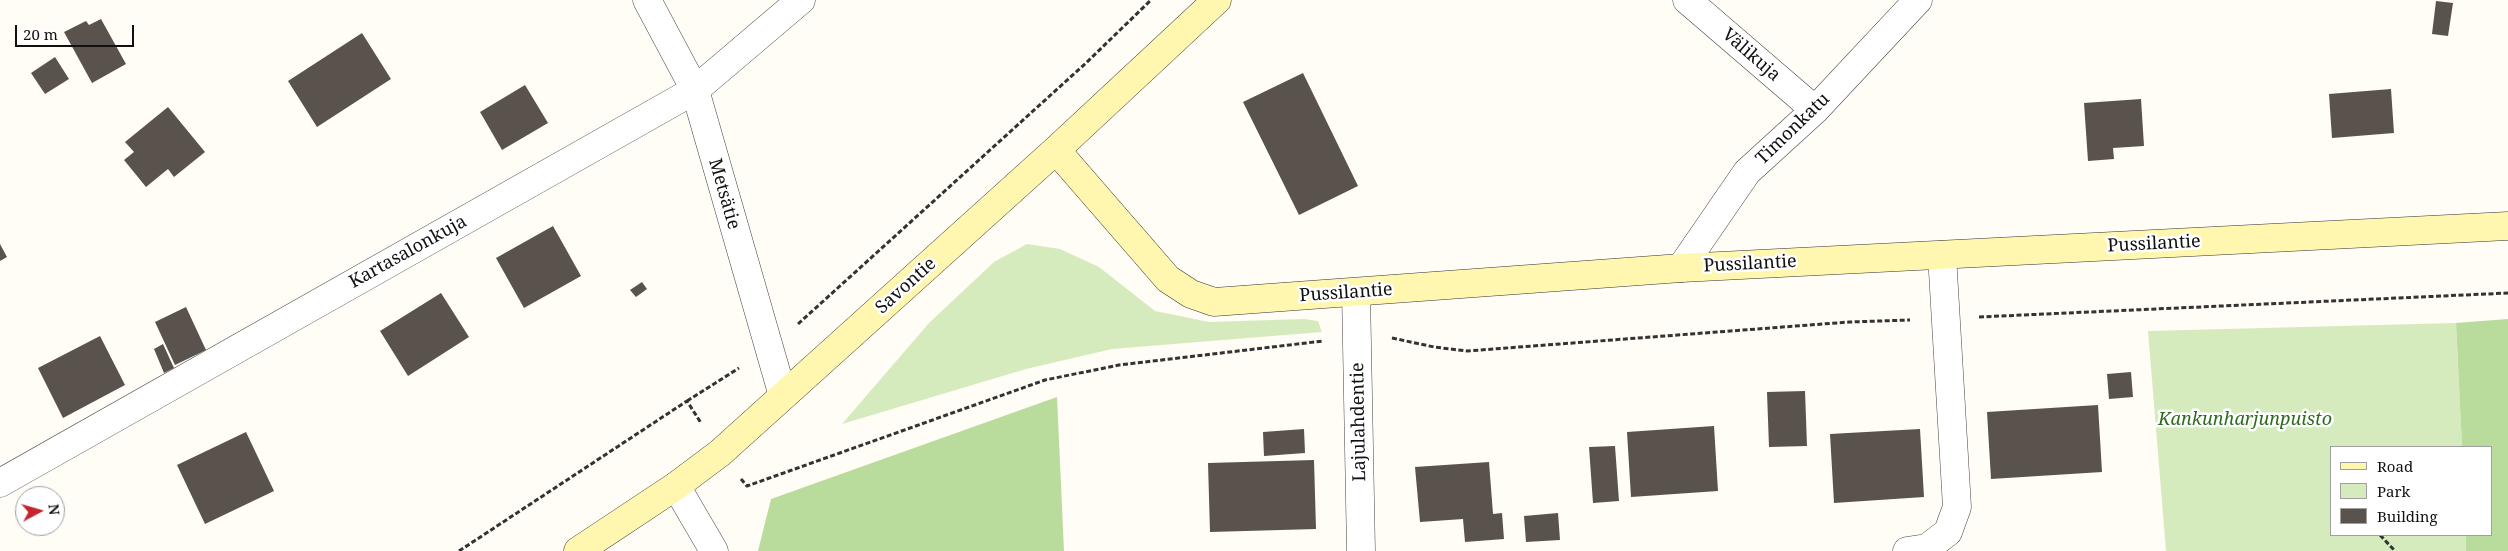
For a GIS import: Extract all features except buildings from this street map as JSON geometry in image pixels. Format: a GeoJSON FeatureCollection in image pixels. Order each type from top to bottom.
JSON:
{"type":"FeatureCollection","features":[{"type":"Feature","properties":{"kind":"street","name":"Metsätie"},"geometry":{"type":"LineString","coordinates":[[647,0],[695,90],[768,350],[783,396]]}},
{"type":"Feature","properties":{"kind":"street","name":"Kartasalonkuja"},"geometry":{"type":"LineString","coordinates":[[0,483],[695,90],[801,0]]}},
{"type":"Feature","properties":{"kind":"street","name":"Savontie"},"geometry":{"type":"LineString","coordinates":[[578,551],[676,486],[720,453],[1056,150],[1217,0]]}},
{"type":"Feature","properties":{"kind":"street","name":"Välikuja"},"geometry":{"type":"LineString","coordinates":[[1688,0],[1815,110]]}},
{"type":"Feature","properties":{"kind":"street","name":"Timonkatu"},"geometry":{"type":"LineString","coordinates":[[1681,268],[1747,172],[1815,110],[1918,0]]}},
{"type":"Feature","properties":{"kind":"street","name":"Pussilantie"},"geometry":{"type":"LineString","coordinates":[[1056,150],[1168,278],[1191,294],[1214,302],[1681,268],[2508,226]]}},
{"type":"Feature","properties":{"kind":"street"},"geometry":{"type":"LineString","coordinates":[[1907,551],[1927,548],[1948,532],[1956,507],[1942,255]]}},
{"type":"Feature","properties":{"kind":"street","name":"Lajulahdentie"},"geometry":{"type":"LineString","coordinates":[[1356,293],[1361,551]]}},
{"type":"Feature","properties":{"kind":"street"},"geometry":{"type":"LineString","coordinates":[[676,486],[714,551]]}},
{"type":"Feature","properties":{"kind":"path"},"geometry":{"type":"LineString","coordinates":[[459,551],[768,350],[1086,63],[1151,0]]}},
{"type":"Feature","properties":{"kind":"path"},"geometry":{"type":"LineString","coordinates":[[687,401],[720,453],[746,486],[1045,380],[1119,365],[1357,337],[1400,338],[1434,347],[1466,351],[1849,322],[2508,293]]}},
{"type":"Feature","properties":{"kind":"path"},"geometry":{"type":"LineString","coordinates":[[2381,536],[2396,551]]}},
{"type":"Feature","properties":{"kind":"green space"},"geometry":{"type":"Polygon","coordinates":[[[1027,244],[1060,249],[1099,267],[1155,311],[1209,322],[1304,319],[1318,321],[1322,332],[1112,349],[1026,369],[842,424],[929,323],[994,262],[1027,244]]]}},
{"type":"Feature","properties":{"kind":"green space"},"geometry":{"type":"Polygon","coordinates":[[[2508,319],[2508,551],[2466,551],[2466,536],[2493,536],[2493,446],[2462,446],[2456,323],[2508,319]]]}},
{"type":"Feature","properties":{"kind":"green space","name":"Kankunharjunpuisto"},"geometry":{"type":"Polygon","coordinates":[[[2456,323],[2462,446],[2330,446],[2330,536],[2466,536],[2466,551],[2166,551],[2148,331],[2456,323]]]}},
{"type":"Feature","properties":{"kind":"green space"},"geometry":{"type":"Polygon","coordinates":[[[1057,397],[1064,551],[758,551],[771,499],[1057,397]]]}}]}
